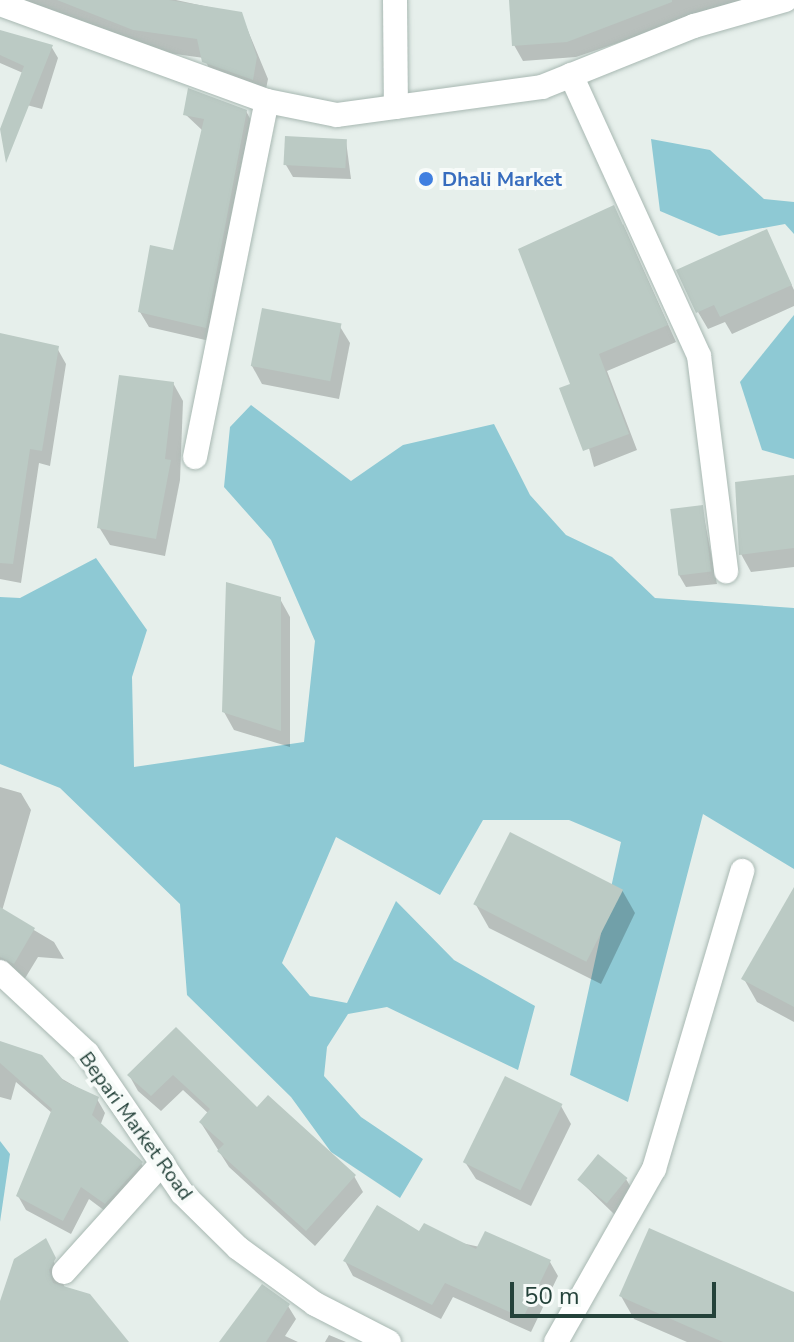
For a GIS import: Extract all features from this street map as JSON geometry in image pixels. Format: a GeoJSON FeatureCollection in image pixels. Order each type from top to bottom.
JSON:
{"type":"FeatureCollection","features":[{"type":"Feature","properties":{"kind":"street"},"geometry":{"type":"LineString","coordinates":[[395,0],[396,107]]}},
{"type":"Feature","properties":{"kind":"street"},"geometry":{"type":"LineString","coordinates":[[0,4],[267,101],[337,115],[542,87],[694,26],[785,0]]}},
{"type":"Feature","properties":{"kind":"street"},"geometry":{"type":"LineString","coordinates":[[571,75],[699,356],[726,571]]}},
{"type":"Feature","properties":{"kind":"street"},"geometry":{"type":"LineString","coordinates":[[195,457],[267,101]]}},
{"type":"Feature","properties":{"kind":"street"},"geometry":{"type":"LineString","coordinates":[[556,1342],[654,1169],[742,871]]}},
{"type":"Feature","properties":{"kind":"street","name":"Bepari Market Road"},"geometry":{"type":"LineString","coordinates":[[0,972],[87,1053],[162,1163],[238,1248],[315,1304],[389,1342]]}},
{"type":"Feature","properties":{"kind":"street"},"geometry":{"type":"LineString","coordinates":[[64,1272],[162,1163]]}},
{"type":"Feature","properties":{"kind":"water"},"geometry":{"type":"Polygon","coordinates":[[[651,139],[710,150],[764,199],[794,202],[794,234],[785,224],[719,236],[660,211],[651,139]]]}},
{"type":"Feature","properties":{"kind":"water"},"geometry":{"type":"Polygon","coordinates":[[[794,315],[794,459],[762,450],[740,382],[794,315]]]}},
{"type":"Feature","properties":{"kind":"water"},"geometry":{"type":"Polygon","coordinates":[[[251,405],[351,481],[403,445],[494,424],[530,495],[566,535],[612,557],[655,598],[794,608],[794,869],[703,814],[628,1102],[570,1075],[621,842],[569,820],[483,820],[440,895],[336,837],[282,963],[310,996],[347,1003],[396,901],[454,960],[535,1006],[518,1070],[387,1007],[348,1014],[327,1047],[324,1076],[361,1117],[423,1159],[400,1198],[331,1152],[291,1097],[187,995],[180,904],[60,788],[0,764],[0,597],[20,598],[96,558],[147,630],[132,677],[134,767],[304,742],[315,641],[271,540],[224,487],[230,427],[251,405]]]}},
{"type":"Feature","properties":{"kind":"water"},"geometry":{"type":"Polygon","coordinates":[[[0,1141],[10,1154],[0,1222],[0,1141]]]}},
{"type":"Feature","properties":{"kind":"building"},"geometry":{"type":"Polygon","coordinates":[[[57,0],[169,0],[242,12],[257,57],[253,80],[202,62],[197,39],[133,30],[57,0]]]}},
{"type":"Feature","properties":{"kind":"building"},"geometry":{"type":"Polygon","coordinates":[[[509,0],[672,2],[567,42],[512,46],[509,0]]]}},
{"type":"Feature","properties":{"kind":"building"},"geometry":{"type":"Polygon","coordinates":[[[0,30],[53,45],[6,163],[0,129],[24,66],[0,55],[0,30]]]}},
{"type":"Feature","properties":{"kind":"building"},"geometry":{"type":"Polygon","coordinates":[[[188,88],[247,110],[206,328],[138,312],[150,245],[173,250],[204,119],[183,115],[188,88]]]}},
{"type":"Feature","properties":{"kind":"building"},"geometry":{"type":"Polygon","coordinates":[[[285,136],[347,139],[345,168],[283,165],[285,136]]]}},
{"type":"Feature","properties":{"kind":"building"},"geometry":{"type":"Polygon","coordinates":[[[614,205],[668,325],[599,354],[629,434],[583,451],[559,388],[570,384],[518,249],[614,205]]]}},
{"type":"Feature","properties":{"kind":"building"},"geometry":{"type":"Polygon","coordinates":[[[767,229],[792,285],[720,317],[714,305],[696,313],[676,270],[767,229]]]}},
{"type":"Feature","properties":{"kind":"building"},"geometry":{"type":"Polygon","coordinates":[[[262,308],[342,323],[330,381],[251,366],[262,308]]]}},
{"type":"Feature","properties":{"kind":"building"},"geometry":{"type":"Polygon","coordinates":[[[0,333],[59,346],[42,451],[30,449],[13,564],[0,563],[0,333]]]}},
{"type":"Feature","properties":{"kind":"building"},"geometry":{"type":"Polygon","coordinates":[[[119,375],[174,382],[165,459],[171,460],[156,539],[97,528],[119,375]]]}},
{"type":"Feature","properties":{"kind":"building"},"geometry":{"type":"Polygon","coordinates":[[[794,475],[794,548],[739,555],[735,482],[794,475]]]}},
{"type":"Feature","properties":{"kind":"building"},"geometry":{"type":"Polygon","coordinates":[[[703,505],[711,572],[678,576],[670,509],[703,505]]]}},
{"type":"Feature","properties":{"kind":"building"},"geometry":{"type":"Polygon","coordinates":[[[226,582],[281,597],[281,731],[222,712],[226,582]]]}},
{"type":"Feature","properties":{"kind":"building"},"geometry":{"type":"Polygon","coordinates":[[[510,832],[623,890],[586,962],[473,904],[510,832]]]}},
{"type":"Feature","properties":{"kind":"building"},"geometry":{"type":"Polygon","coordinates":[[[794,887],[794,1007],[741,979],[794,887]]]}},
{"type":"Feature","properties":{"kind":"building"},"geometry":{"type":"Polygon","coordinates":[[[0,907],[35,928],[14,964],[0,957],[0,907]]]}},
{"type":"Feature","properties":{"kind":"building"},"geometry":{"type":"Polygon","coordinates":[[[176,1027],[257,1107],[268,1095],[356,1175],[306,1231],[217,1151],[224,1144],[199,1122],[210,1109],[173,1075],[151,1096],[127,1075],[176,1027]]]}},
{"type":"Feature","properties":{"kind":"building"},"geometry":{"type":"Polygon","coordinates":[[[0,1041],[42,1055],[64,1081],[99,1097],[92,1115],[143,1162],[105,1204],[81,1187],[63,1221],[16,1196],[52,1109],[0,1063],[0,1041]]]}},
{"type":"Feature","properties":{"kind":"building"},"geometry":{"type":"Polygon","coordinates":[[[505,1076],[563,1104],[520,1190],[463,1162],[505,1076]]]}},
{"type":"Feature","properties":{"kind":"building"},"geometry":{"type":"Polygon","coordinates":[[[598,1154],[628,1178],[607,1204],[577,1180],[598,1154]]]}},
{"type":"Feature","properties":{"kind":"building"},"geometry":{"type":"Polygon","coordinates":[[[377,1205],[419,1231],[424,1223],[476,1249],[485,1231],[551,1260],[523,1318],[445,1283],[432,1305],[343,1261],[377,1205]]]}},
{"type":"Feature","properties":{"kind":"building"},"geometry":{"type":"Polygon","coordinates":[[[649,1228],[794,1292],[794,1342],[723,1342],[619,1296],[649,1228]]]}},
{"type":"Feature","properties":{"kind":"building"},"geometry":{"type":"Polygon","coordinates":[[[46,1238],[56,1258],[49,1270],[53,1283],[90,1294],[129,1342],[0,1342],[0,1301],[14,1259],[46,1238]]]}},
{"type":"Feature","properties":{"kind":"building"},"geometry":{"type":"Polygon","coordinates":[[[262,1284],[290,1304],[266,1342],[219,1342],[262,1284]]]}},
{"type":"Feature","properties":{"kind":"place","name":"Dhali Market"},"geometry":{"type":"Point","coordinates":[426,179]}}]}
